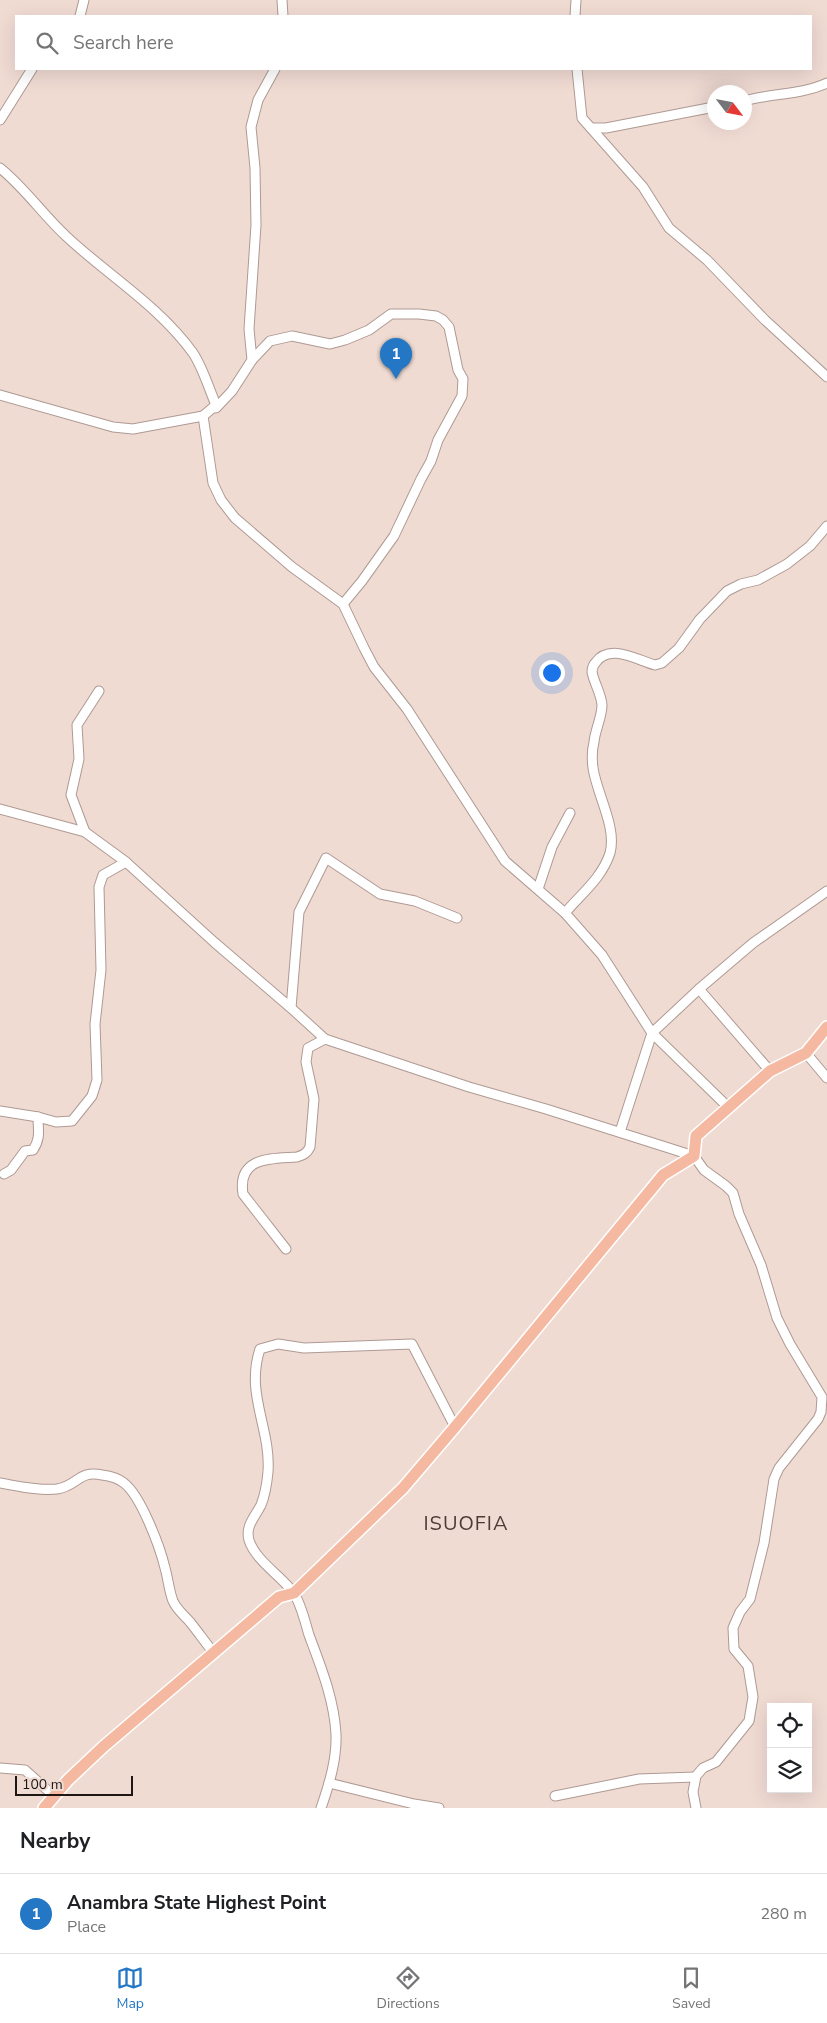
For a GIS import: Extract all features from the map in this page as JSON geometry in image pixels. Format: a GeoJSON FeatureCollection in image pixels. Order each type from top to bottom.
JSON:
{"type":"FeatureCollection","features":[{"type":"Feature","properties":{"kind":"main road"},"geometry":{"type":"LineString","coordinates":[[44,1808],[68,1780],[103,1747],[278,1597],[294,1593],[384,1508],[455,1428],[663,1175],[694,1156],[696,1136],[770,1071],[806,1054],[827,1027]]}},
{"type":"Feature","properties":{"kind":"street"},"geometry":{"type":"LineString","coordinates":[[80,15],[84,0]]}},
{"type":"Feature","properties":{"kind":"street"},"geometry":{"type":"LineString","coordinates":[[282,0],[283,15]]}},
{"type":"Feature","properties":{"kind":"street"},"geometry":{"type":"LineString","coordinates":[[575,15],[576,0]]}},
{"type":"Feature","properties":{"kind":"street"},"geometry":{"type":"LineString","coordinates":[[0,120],[31,70]]}},
{"type":"Feature","properties":{"kind":"street"},"geometry":{"type":"LineString","coordinates":[[252,360],[249,329],[256,226],[255,168],[251,127],[253,112],[274,70]]}},
{"type":"Feature","properties":{"kind":"street"},"geometry":{"type":"LineString","coordinates":[[576,70],[582,118],[643,187],[669,228],[707,260],[765,320],[827,377]]}},
{"type":"Feature","properties":{"kind":"street"},"geometry":{"type":"LineString","coordinates":[[752,98],[786,94],[827,83]]}},
{"type":"Feature","properties":{"kind":"street"},"geometry":{"type":"LineString","coordinates":[[591,128],[606,128],[707,108]]}},
{"type":"Feature","properties":{"kind":"street"},"geometry":{"type":"LineString","coordinates":[[0,168],[39,206],[66,236],[144,301],[174,330],[194,355],[216,406]]}},
{"type":"Feature","properties":{"kind":"street"},"geometry":{"type":"LineString","coordinates":[[0,395],[113,427],[133,429],[203,416],[216,406],[216,408],[232,391],[252,360],[270,342],[292,336],[330,344],[368,330],[391,314],[436,316],[443,320],[449,327],[458,370],[463,379],[462,396],[438,440],[431,461],[394,536],[362,582],[343,604]]}},
{"type":"Feature","properties":{"kind":"street"},"geometry":{"type":"LineString","coordinates":[[203,416],[213,483],[235,518],[292,567],[343,604],[374,667],[407,709],[506,861],[565,913],[602,955],[652,1033],[728,1106]]}},
{"type":"Feature","properties":{"kind":"street"},"geometry":{"type":"LineString","coordinates":[[565,913],[602,870],[610,853],[611,846],[609,822],[599,795],[593,767],[594,742],[602,707],[592,674],[594,663],[603,654],[614,652],[655,665],[662,664],[678,648],[700,619],[727,591],[741,584],[758,580],[787,564],[810,546],[827,526]]}},
{"type":"Feature","properties":{"kind":"street"},"geometry":{"type":"LineString","coordinates":[[84,832],[71,795],[79,759],[77,725],[99,691]]}},
{"type":"Feature","properties":{"kind":"street"},"geometry":{"type":"LineString","coordinates":[[0,809],[84,832],[126,862],[214,942],[292,1008],[325,1040],[469,1087],[694,1156],[704,1170],[733,1193],[739,1214],[761,1265],[777,1318],[790,1344],[822,1397],[821,1412],[818,1419],[779,1468],[774,1479],[764,1543],[750,1599],[740,1612],[733,1628],[734,1648],[748,1666],[753,1697],[749,1721],[716,1762],[703,1768],[695,1777],[693,1792],[696,1808]]}},
{"type":"Feature","properties":{"kind":"street"},"geometry":{"type":"LineString","coordinates":[[538,889],[552,847],[570,813]]}},
{"type":"Feature","properties":{"kind":"street"},"geometry":{"type":"LineString","coordinates":[[292,1008],[299,912],[326,858],[380,894],[415,901],[457,918]]}},
{"type":"Feature","properties":{"kind":"street"},"geometry":{"type":"LineString","coordinates":[[0,1111],[56,1122],[72,1121],[92,1096],[97,1080],[95,1024],[102,970],[99,888],[104,874],[126,862]]}},
{"type":"Feature","properties":{"kind":"street"},"geometry":{"type":"LineString","coordinates":[[620,1132],[652,1033],[753,942],[827,891]]}},
{"type":"Feature","properties":{"kind":"street"},"geometry":{"type":"LineString","coordinates":[[699,989],[770,1071]]}},
{"type":"Feature","properties":{"kind":"street"},"geometry":{"type":"LineString","coordinates":[[286,1249],[243,1194],[241,1185],[245,1174],[259,1160],[297,1158],[308,1151],[310,1147],[314,1099],[306,1062],[308,1048],[325,1040]]}},
{"type":"Feature","properties":{"kind":"street"},"geometry":{"type":"LineString","coordinates":[[806,1054],[827,1078]]}},
{"type":"Feature","properties":{"kind":"street"},"geometry":{"type":"LineString","coordinates":[[4,1174],[11,1170],[25,1151],[33,1150],[38,1143],[40,1136],[38,1117]]}},
{"type":"Feature","properties":{"kind":"street"},"geometry":{"type":"LineString","coordinates":[[321,1808],[329,1782],[336,1735],[322,1667],[294,1593],[253,1549],[249,1539],[249,1528],[261,1506],[266,1489],[268,1471],[268,1454],[255,1390],[255,1365],[260,1349],[278,1344],[304,1348],[412,1344],[455,1428]]}},
{"type":"Feature","properties":{"kind":"street"},"geometry":{"type":"LineString","coordinates":[[0,1483],[57,1489],[70,1485],[85,1474],[101,1474],[114,1477],[124,1483],[147,1518],[158,1542],[172,1599],[177,1609],[213,1652]]}},
{"type":"Feature","properties":{"kind":"street"},"geometry":{"type":"LineString","coordinates":[[0,1768],[25,1770],[55,1797]]}},
{"type":"Feature","properties":{"kind":"street"},"geometry":{"type":"LineString","coordinates":[[555,1796],[639,1779],[695,1777]]}},
{"type":"Feature","properties":{"kind":"street"},"geometry":{"type":"LineString","coordinates":[[329,1782],[414,1804],[439,1808]]}},
{"type":"Feature","properties":{"kind":"place","name":"Anambra State Highest Point"},"geometry":{"type":"Point","coordinates":[396,379]}},
{"type":"Feature","properties":{"kind":"district","name":"ISUOFIA"},"geometry":{"type":"Point","coordinates":[466,1523]}}]}
